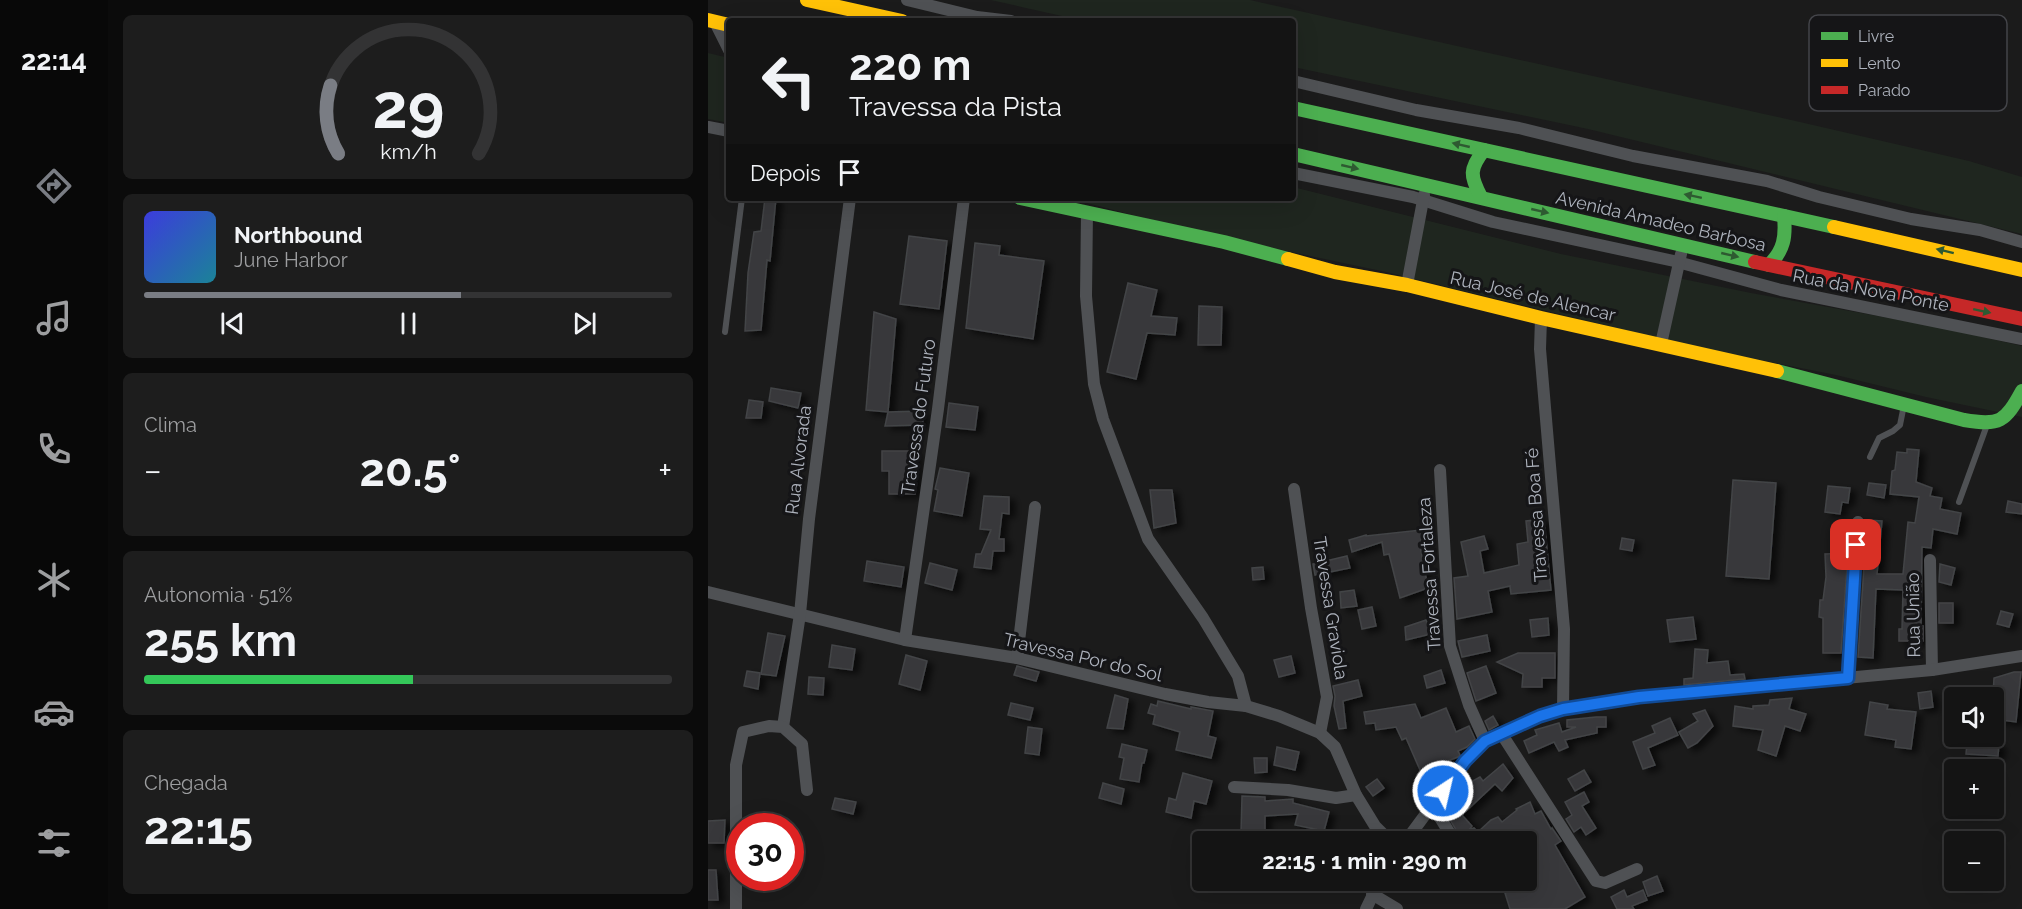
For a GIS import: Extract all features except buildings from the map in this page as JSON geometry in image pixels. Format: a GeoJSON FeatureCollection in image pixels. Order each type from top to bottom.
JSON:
{"type":"FeatureCollection","features":[{"type":"Feature","properties":{"kind":"main road"},"geometry":{"type":"LineString","coordinates":[[807,0],[888,18]]}},
{"type":"Feature","properties":{"kind":"main road","name":"Avenida Amadeo Barbosa"},"geometry":{"type":"LineString","coordinates":[[1296,109],[1937,249],[2022,270]]}},
{"type":"Feature","properties":{"kind":"main road"},"geometry":{"type":"LineString","coordinates":[[1481,197],[1471,175],[1473,164],[1484,150]]}},
{"type":"Feature","properties":{"kind":"main road","name":"Avenida Amadeo Barbosa"},"geometry":{"type":"LineString","coordinates":[[1296,155],[1684,245],[2022,320]]}},
{"type":"Feature","properties":{"kind":"main road","name":"Rua José de Alencar"},"geometry":{"type":"LineString","coordinates":[[1040,201],[1081,207],[1335,272],[1407,285],[1540,318],[1661,344],[1987,424]]}},
{"type":"Feature","properties":{"kind":"main road"},"geometry":{"type":"LineString","coordinates":[[1769,264],[1785,245],[1784,216]]}},
{"type":"Feature","properties":{"kind":"main road"},"geometry":{"type":"LineString","coordinates":[[1987,424],[2001,422],[2007,418],[2022,391]]}},
{"type":"Feature","properties":{"kind":"street"},"geometry":{"type":"LineString","coordinates":[[907,0],[986,18]]}},
{"type":"Feature","properties":{"kind":"street"},"geometry":{"type":"LineString","coordinates":[[718,22],[726,42]]}},
{"type":"Feature","properties":{"kind":"street"},"geometry":{"type":"LineString","coordinates":[[708,36],[726,44]]}},
{"type":"Feature","properties":{"kind":"street"},"geometry":{"type":"LineString","coordinates":[[1296,82],[1416,110],[1519,128],[1633,156],[1767,181],[1819,197],[1899,216],[1980,230],[2022,242]]}},
{"type":"Feature","properties":{"kind":"street"},"geometry":{"type":"LineString","coordinates":[[708,127],[726,130]]}},
{"type":"Feature","properties":{"kind":"street","name":"Rua da Nova Ponte"},"geometry":{"type":"LineString","coordinates":[[1296,174],[1423,200],[1493,222],[1679,262],[1781,290],[2022,339]]}},
{"type":"Feature","properties":{"kind":"street"},"geometry":{"type":"LineString","coordinates":[[1407,285],[1425,184]]}},
{"type":"Feature","properties":{"kind":"street","name":"Rua Alvorada"},"geometry":{"type":"LineString","coordinates":[[783,727],[800,614],[810,507],[850,201]]}},
{"type":"Feature","properties":{"kind":"street","name":"Travessa do Futuro"},"geometry":{"type":"LineString","coordinates":[[906,640],[964,201]]}},
{"type":"Feature","properties":{"kind":"street"},"geometry":{"type":"LineString","coordinates":[[1081,207],[1094,384],[1103,419],[1148,539],[1203,618],[1238,676],[1246,706]]}},
{"type":"Feature","properties":{"kind":"street"},"geometry":{"type":"LineString","coordinates":[[1661,344],[1684,245]]}},
{"type":"Feature","properties":{"kind":"street","name":"Travessa Boa Fé"},"geometry":{"type":"LineString","coordinates":[[1540,318],[1540,349],[1564,629],[1563,709]]}},
{"type":"Feature","properties":{"kind":"street","name":"Travessa Fortaleza"},"geometry":{"type":"LineString","coordinates":[[1440,470],[1450,646],[1469,705],[1485,741]]}},
{"type":"Feature","properties":{"kind":"street","name":"Travessa Graviola"},"geometry":{"type":"LineString","coordinates":[[1294,489],[1311,608],[1327,697],[1320,733]]}},
{"type":"Feature","properties":{"kind":"street"},"geometry":{"type":"LineString","coordinates":[[1017,658],[1035,507]]}},
{"type":"Feature","properties":{"kind":"street"},"geometry":{"type":"LineString","coordinates":[[1848,678],[1858,522]]}},
{"type":"Feature","properties":{"kind":"street","name":"Rua União"},"geometry":{"type":"LineString","coordinates":[[1930,560],[1932,670]]}},
{"type":"Feature","properties":{"kind":"street","name":"Travessa Por do Sol"},"geometry":{"type":"LineString","coordinates":[[708,592],[906,640],[1017,658],[1165,694],[1246,706],[1279,716],[1320,733],[1335,747],[1356,795],[1380,831]]}},
{"type":"Feature","properties":{"kind":"street"},"geometry":{"type":"LineString","coordinates":[[1414,831],[1465,761],[1485,741],[1563,709],[1639,697],[1932,670],[2022,656]]}},
{"type":"Feature","properties":{"kind":"street"},"geometry":{"type":"LineString","coordinates":[[736,909],[736,765],[743,732],[769,726],[783,727],[802,744],[807,790]]}},
{"type":"Feature","properties":{"kind":"street"},"geometry":{"type":"LineString","coordinates":[[1501,733],[1596,881],[1605,883],[1637,869]]}},
{"type":"Feature","properties":{"kind":"street"},"geometry":{"type":"LineString","coordinates":[[1233,786],[1288,790],[1336,798],[1356,795]]}},
{"type":"Feature","properties":{"kind":"street"},"geometry":{"type":"LineString","coordinates":[[1433,806],[1448,831]]}},
{"type":"Feature","properties":{"kind":"street"},"geometry":{"type":"LineString","coordinates":[[1366,909],[1374,891]]}},
{"type":"Feature","properties":{"kind":"street"},"geometry":{"type":"LineString","coordinates":[[1372,894],[1397,909]]}},
{"type":"Feature","properties":{"kind":"lane"},"geometry":{"type":"LineString","coordinates":[[725,332],[742,201]]}},
{"type":"Feature","properties":{"kind":"lane"},"geometry":{"type":"LineString","coordinates":[[1870,457],[1879,438],[1900,425],[1904,404]]}},
{"type":"Feature","properties":{"kind":"lane"},"geometry":{"type":"LineString","coordinates":[[1959,502],[1987,424]]}},
{"type":"Feature","properties":{"kind":"shaded area"},"geometry":{"type":"Polygon","coordinates":[[[991,0],[1250,0],[1800,122],[1969,161],[2022,177],[2022,234],[1588,129],[1296,68],[1296,18],[1071,18],[991,0]]]}},
{"type":"Feature","properties":{"kind":"shaded area"},"geometry":{"type":"Polygon","coordinates":[[[708,53],[726,57],[726,122],[708,119],[708,53]]]}},
{"type":"Feature","properties":{"kind":"shaded area"},"geometry":{"type":"Polygon","coordinates":[[[1296,188],[1561,254],[1751,293],[1944,328],[2022,346],[2022,417],[1836,375],[1690,346],[1386,272],[1197,232],[1079,201],[1296,201],[1296,188]]]}},
{"type":"Feature","properties":{"kind":"traffic: fast"},"geometry":{"type":"LineString","coordinates":[[1296,109],[1834,227]]}},
{"type":"Feature","properties":{"kind":"traffic: fast"},"geometry":{"type":"LineString","coordinates":[[1481,197],[1473,173],[1476,162],[1484,150]]}},
{"type":"Feature","properties":{"kind":"traffic: fast"},"geometry":{"type":"LineString","coordinates":[[1296,155],[1755,262]]}},
{"type":"Feature","properties":{"kind":"traffic: fast"},"geometry":{"type":"LineString","coordinates":[[1034,201],[1224,242],[1288,259]]}},
{"type":"Feature","properties":{"kind":"traffic: fast"},"geometry":{"type":"LineString","coordinates":[[1769,265],[1783,243],[1784,216]]}},
{"type":"Feature","properties":{"kind":"traffic: fast"},"geometry":{"type":"LineString","coordinates":[[1777,371],[1976,422],[1994,422],[2006,415],[2022,391]]}},
{"type":"Feature","properties":{"kind":"traffic: slow"},"geometry":{"type":"LineString","coordinates":[[807,0],[888,18]]}},
{"type":"Feature","properties":{"kind":"traffic: slow"},"geometry":{"type":"LineString","coordinates":[[708,20],[726,24]]}},
{"type":"Feature","properties":{"kind":"traffic: slow"},"geometry":{"type":"LineString","coordinates":[[1834,227],[2022,270]]}},
{"type":"Feature","properties":{"kind":"traffic: slow"},"geometry":{"type":"LineString","coordinates":[[1288,259],[1335,272],[1407,285],[1541,318],[1777,371]]}},
{"type":"Feature","properties":{"kind":"traffic: jam"},"geometry":{"type":"LineString","coordinates":[[1755,262],[2022,319]]}},
{"type":"Feature","properties":{"kind":"route"},"geometry":{"type":"LineString","coordinates":[[1443,791],[1465,761],[1485,741],[1540,716],[1563,709],[1639,697],[1848,678],[1856,545]]}}]}
